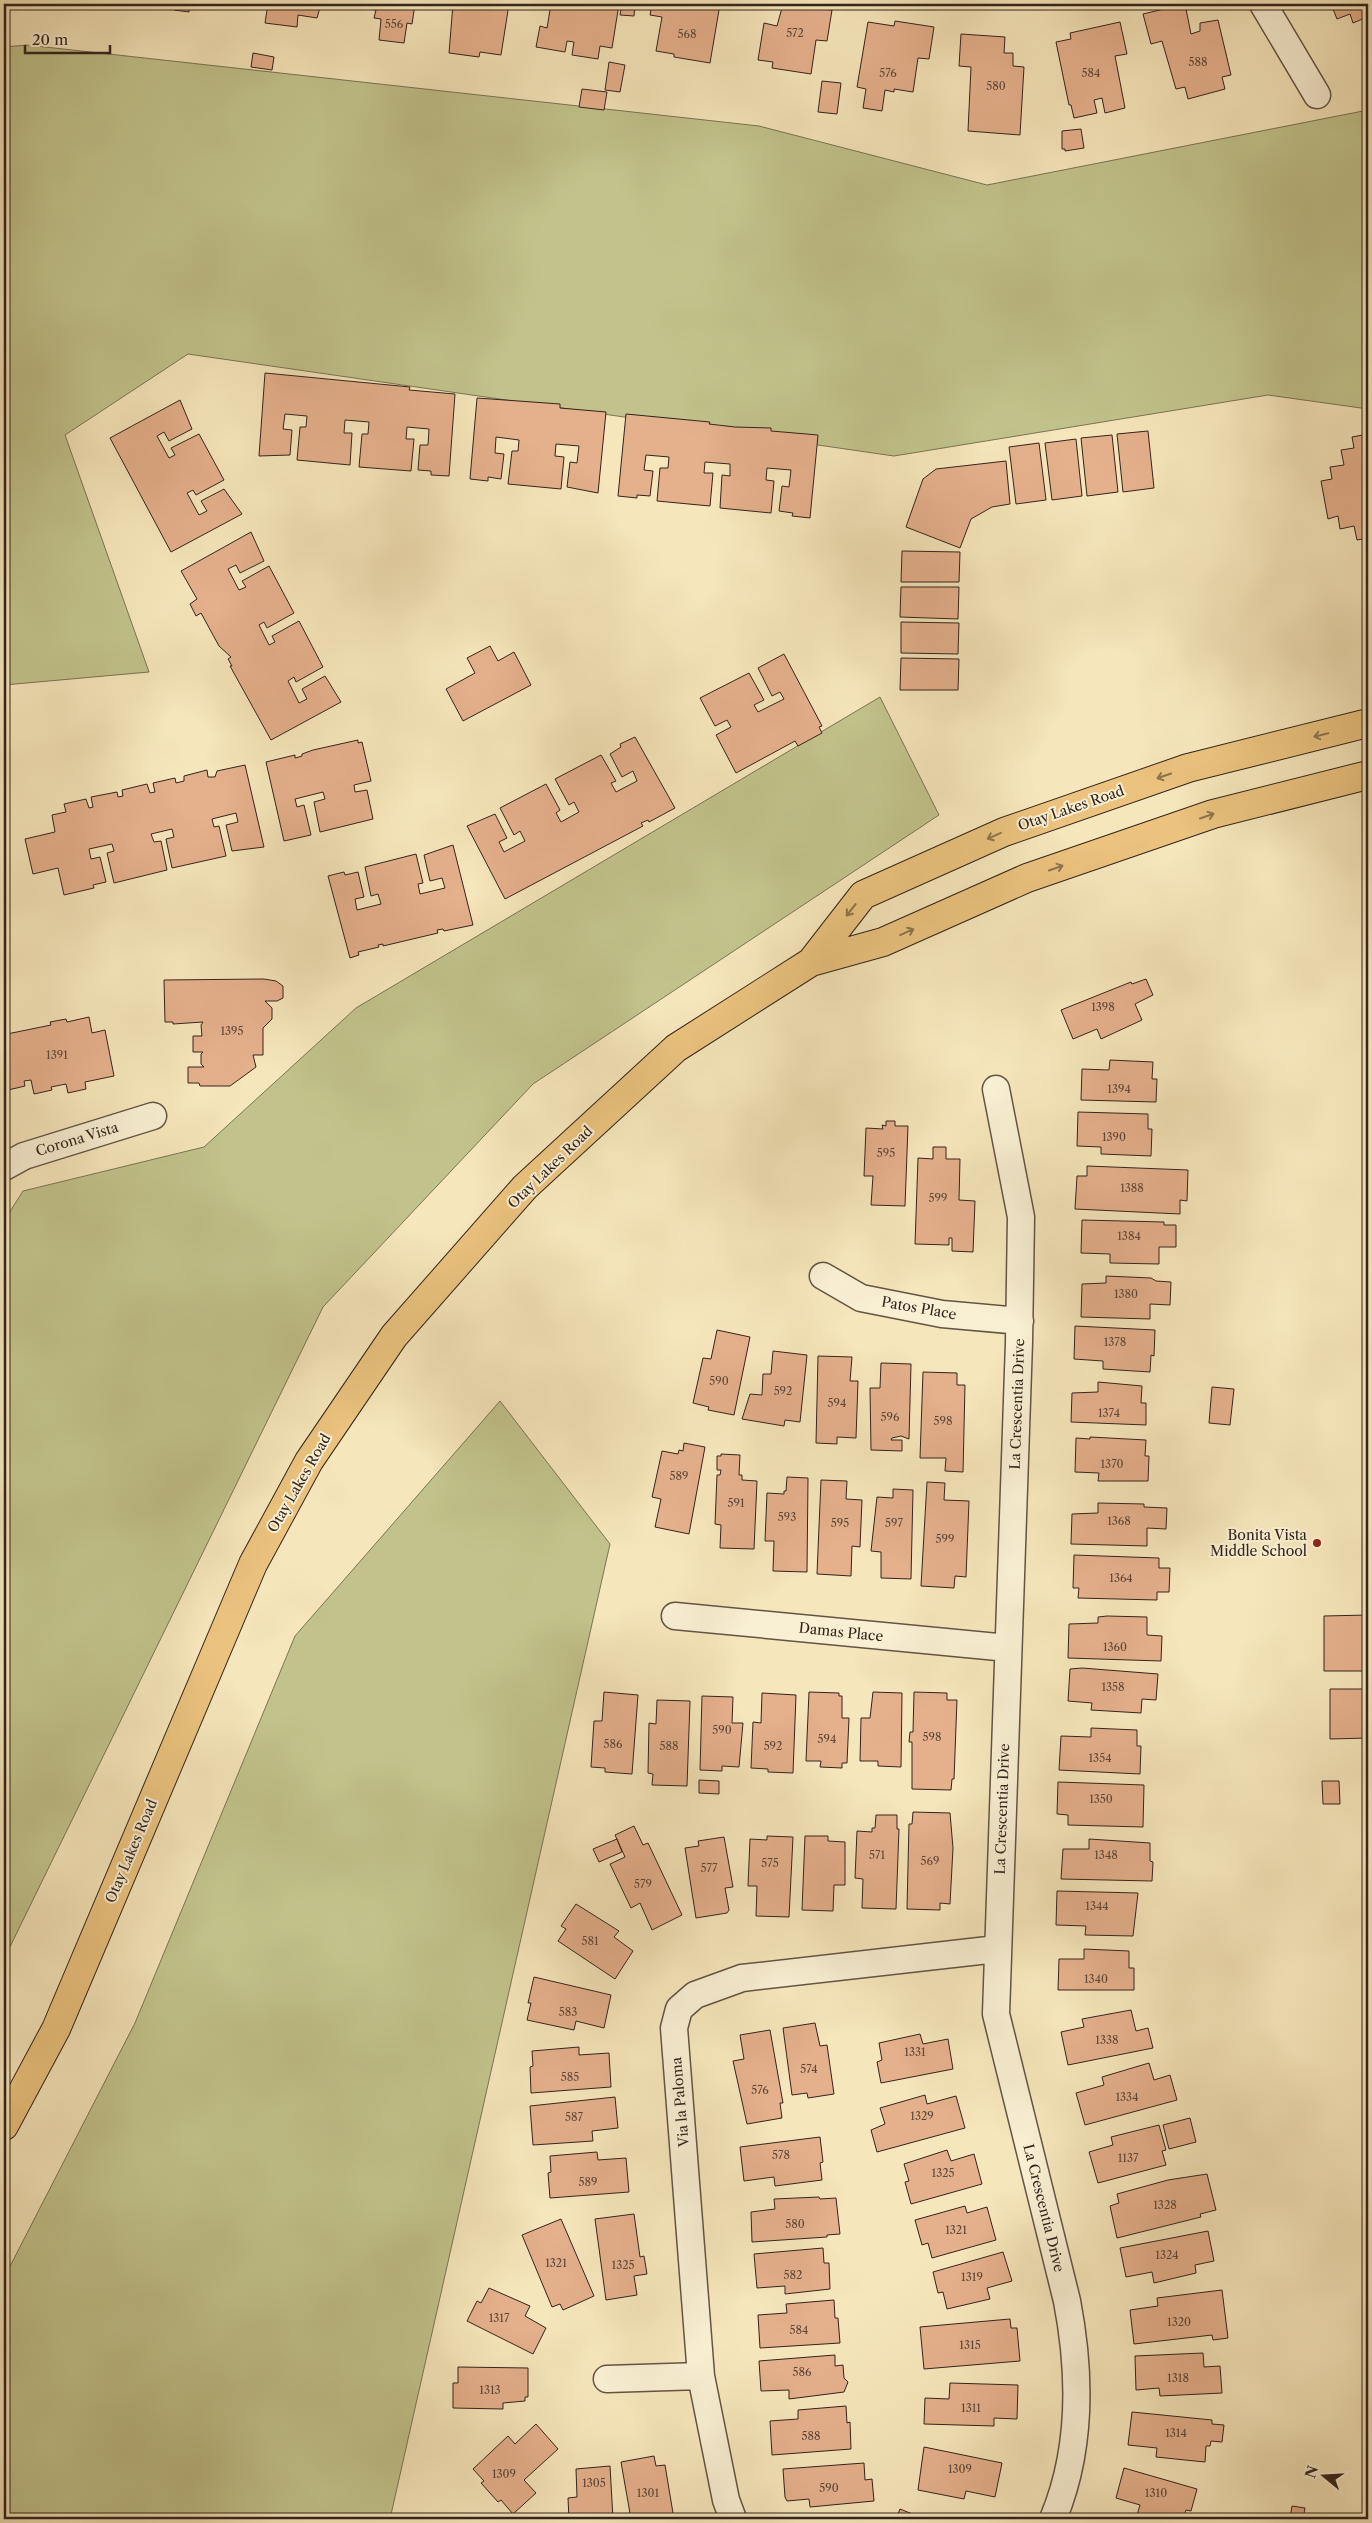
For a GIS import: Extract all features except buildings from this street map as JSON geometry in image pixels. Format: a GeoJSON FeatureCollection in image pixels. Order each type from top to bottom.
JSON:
{"type":"FeatureCollection","features":[{"type":"Feature","properties":{"kind":"main road","name":"Otay Lakes Road"},"geometry":{"type":"LineString","coordinates":[[811,962],[863,895],[1004,832],[1188,768],[1368,724]]}},
{"type":"Feature","properties":{"kind":"main road","name":"Otay Lakes Road"},"geometry":{"type":"LineString","coordinates":[[4,2126],[56,2029],[253,1564],[309,1460],[394,1336],[525,1187],[676,1048],[811,962],[883,942],[1027,878],[1213,814],[1368,775]]}},
{"type":"Feature","properties":{"kind":"street"},"geometry":{"type":"LineString","coordinates":[[1263,4],[1317,95]]}},
{"type":"Feature","properties":{"kind":"street","name":"La Crescentia Drive"},"geometry":{"type":"LineString","coordinates":[[996,1089],[1021,1217],[1020,1321],[996,1949],[996,2014],[1074,2336],[1077,2406],[1074,2442],[1067,2476],[1053,2519]]}},
{"type":"Feature","properties":{"kind":"street","name":"Corona Vista"},"geometry":{"type":"LineString","coordinates":[[4,1167],[24,1156],[153,1116]]}},
{"type":"Feature","properties":{"kind":"street","name":"Patos Place"},"geometry":{"type":"LineString","coordinates":[[823,1276],[861,1298],[942,1314],[1020,1321]]}},
{"type":"Feature","properties":{"kind":"street","name":"Damas Place"},"geometry":{"type":"LineString","coordinates":[[675,1616],[1008,1648]]}},
{"type":"Feature","properties":{"kind":"street","name":"Via la Paloma"},"geometry":{"type":"LineString","coordinates":[[733,2519],[726,2500],[701,2376],[674,2028],[679,2009],[695,1995],[742,1978],[996,1949]]}},
{"type":"Feature","properties":{"kind":"street"},"geometry":{"type":"LineString","coordinates":[[607,2379],[701,2376]]}},
{"type":"Feature","properties":{"kind":"green space"},"geometry":{"type":"Polygon","coordinates":[[[27,45],[759,126],[987,185],[1368,110],[1368,409],[1268,395],[894,456],[188,354],[65,435],[149,672],[4,685],[4,47],[27,45]]]}},
{"type":"Feature","properties":{"kind":"green space"},"geometry":{"type":"Polygon","coordinates":[[[880,697],[939,815],[533,1084],[323,1307],[4,1959],[4,1221],[23,1191],[204,1147],[356,1008],[880,697]]]}},
{"type":"Feature","properties":{"kind":"green space"},"geometry":{"type":"Polygon","coordinates":[[[500,1401],[610,1544],[390,2519],[4,2519],[4,2278],[135,2023],[295,1636],[500,1401]]]}},
{"type":"Feature","properties":{"kind":"place","name":"Bonita Vista Middle School"},"geometry":{"type":"Point","coordinates":[1317,1543]}}]}
